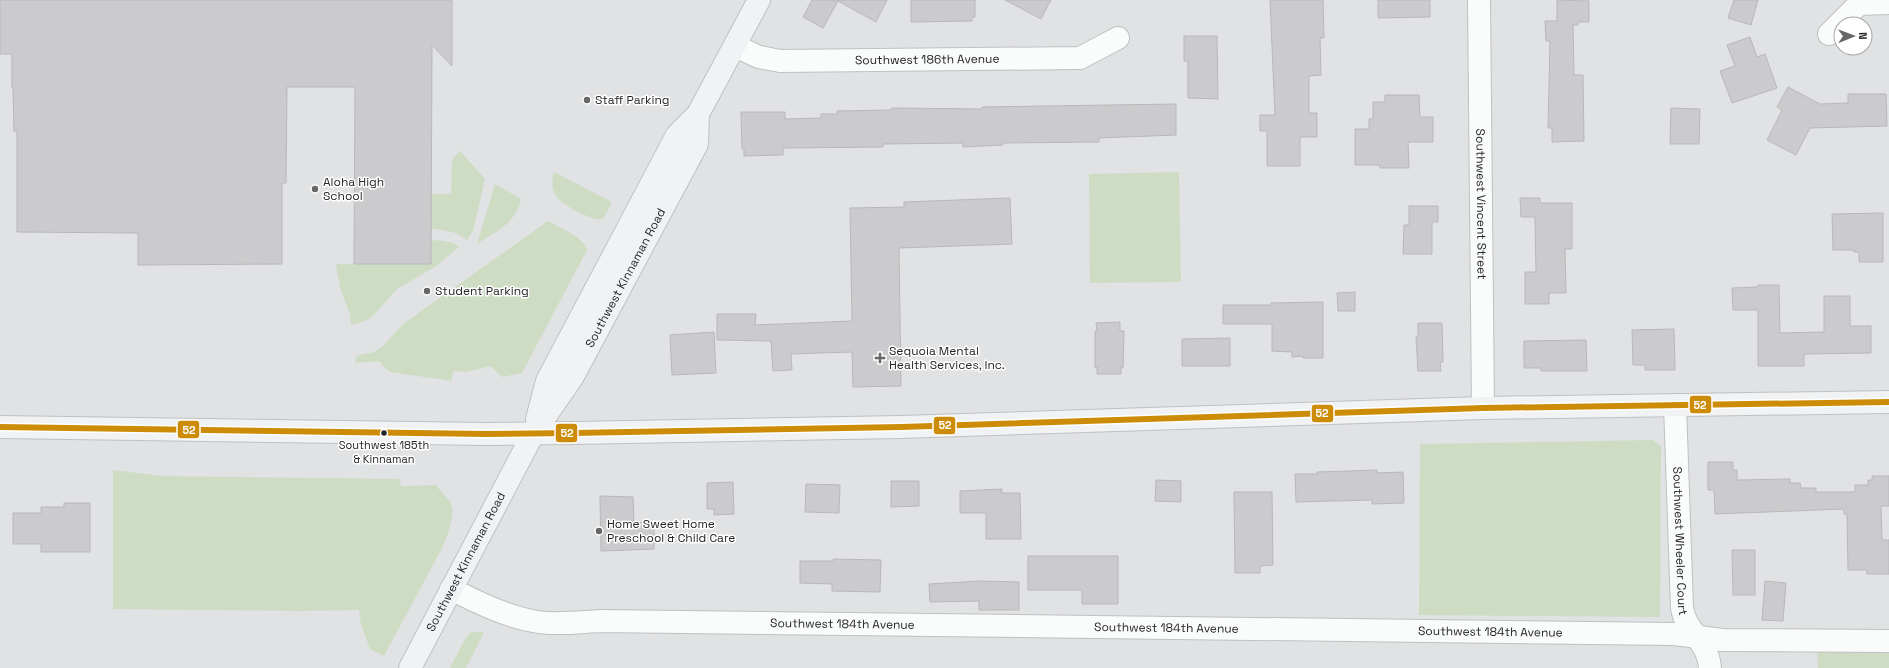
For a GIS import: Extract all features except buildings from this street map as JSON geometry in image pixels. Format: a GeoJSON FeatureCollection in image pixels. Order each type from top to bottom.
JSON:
{"type":"FeatureCollection","features":[{"type":"Feature","properties":{"kind":"main road","name":"Southwest Kinnaman Road"},"geometry":{"type":"LineString","coordinates":[[410,668],[533,434],[572,378],[697,144],[698,114],[759,0]]}},
{"type":"Feature","properties":{"kind":"main road"},"geometry":{"type":"LineString","coordinates":[[0,428],[533,434],[901,427],[1483,408],[1889,402]]}},
{"type":"Feature","properties":{"kind":"street","name":"Southwest Vincent Street"},"geometry":{"type":"LineString","coordinates":[[1479,0],[1483,408]]}},
{"type":"Feature","properties":{"kind":"street"},"geometry":{"type":"LineString","coordinates":[[1829,34],[1859,4],[1889,3]]}},
{"type":"Feature","properties":{"kind":"street","name":"Southwest 186th Avenue"},"geometry":{"type":"LineString","coordinates":[[735,46],[759,57],[780,61],[1080,58],[1118,38]]}},
{"type":"Feature","properties":{"kind":"street","name":"Southwest Wheeler Court"},"geometry":{"type":"LineString","coordinates":[[1675,405],[1682,608],[1684,619],[1707,651],[1710,668]]}},
{"type":"Feature","properties":{"kind":"street","name":"Southwest 184th Avenue"},"geometry":{"type":"LineString","coordinates":[[451,589],[499,612],[538,622],[600,621],[1674,634],[1722,640],[1889,641]]}},
{"type":"Feature","properties":{"kind":"green space"},"geometry":{"type":"Polygon","coordinates":[[[460,151],[485,179],[473,231],[467,240],[456,233],[431,228],[431,194],[451,194],[452,162],[453,158],[460,151]]]}},
{"type":"Feature","properties":{"kind":"green space"},"geometry":{"type":"Polygon","coordinates":[[[554,172],[612,202],[603,219],[592,218],[585,215],[559,200],[554,193],[553,188],[552,182],[554,172]]]}},
{"type":"Feature","properties":{"kind":"green space"},"geometry":{"type":"Polygon","coordinates":[[[1179,172],[1181,282],[1090,283],[1089,174],[1179,172]]]}},
{"type":"Feature","properties":{"kind":"green space"},"geometry":{"type":"Polygon","coordinates":[[[495,184],[521,199],[515,214],[505,226],[477,244],[495,184]]]}},
{"type":"Feature","properties":{"kind":"green space"},"geometry":{"type":"Polygon","coordinates":[[[548,221],[576,237],[585,245],[587,250],[522,373],[502,377],[491,366],[466,372],[453,371],[452,381],[390,372],[379,361],[355,363],[356,356],[374,352],[382,347],[403,324],[548,221]]]}},
{"type":"Feature","properties":{"kind":"green space"},"geometry":{"type":"Polygon","coordinates":[[[438,240],[453,243],[459,247],[435,267],[397,289],[372,317],[351,325],[350,314],[340,288],[336,264],[431,264],[431,241],[438,240]]]}},
{"type":"Feature","properties":{"kind":"green space"},"geometry":{"type":"Polygon","coordinates":[[[1653,440],[1661,446],[1660,617],[1419,615],[1420,444],[1653,440]]]}},
{"type":"Feature","properties":{"kind":"green space"},"geometry":{"type":"Polygon","coordinates":[[[113,470],[162,476],[400,479],[401,486],[436,485],[450,502],[452,507],[452,519],[449,532],[442,548],[384,656],[370,649],[361,625],[359,610],[299,611],[113,609],[113,470]]]}},
{"type":"Feature","properties":{"kind":"green space"},"geometry":{"type":"Polygon","coordinates":[[[471,632],[484,632],[466,668],[450,668],[465,639],[471,632]]]}},
{"type":"Feature","properties":{"kind":"green space"},"geometry":{"type":"Polygon","coordinates":[[[1817,646],[1889,647],[1889,668],[1818,668],[1817,646]]]}},
{"type":"Feature","properties":{"kind":"transit line","name":"52"},"geometry":{"type":"LineString","coordinates":[[0,427],[486,434],[573,433],[901,427],[1483,408],[1889,402]]}},
{"type":"Feature","properties":{"kind":"place","name":"Staff Parking"},"geometry":{"type":"Point","coordinates":[587,100]}},
{"type":"Feature","properties":{"kind":"place","name":"Aloha High School"},"geometry":{"type":"Point","coordinates":[315,189]}},
{"type":"Feature","properties":{"kind":"place","name":"Student Parking"},"geometry":{"type":"Point","coordinates":[427,291]}},
{"type":"Feature","properties":{"kind":"place","name":"Sequoia Mental Health Services, Inc."},"geometry":{"type":"Point","coordinates":[880,358]}},
{"type":"Feature","properties":{"kind":"place","name":"Southwest 185th & Kinnaman"},"geometry":{"type":"Point","coordinates":[384,433]}},
{"type":"Feature","properties":{"kind":"place","name":"Home Sweet Home Preschool & Child Care"},"geometry":{"type":"Point","coordinates":[599,531]}}]}
